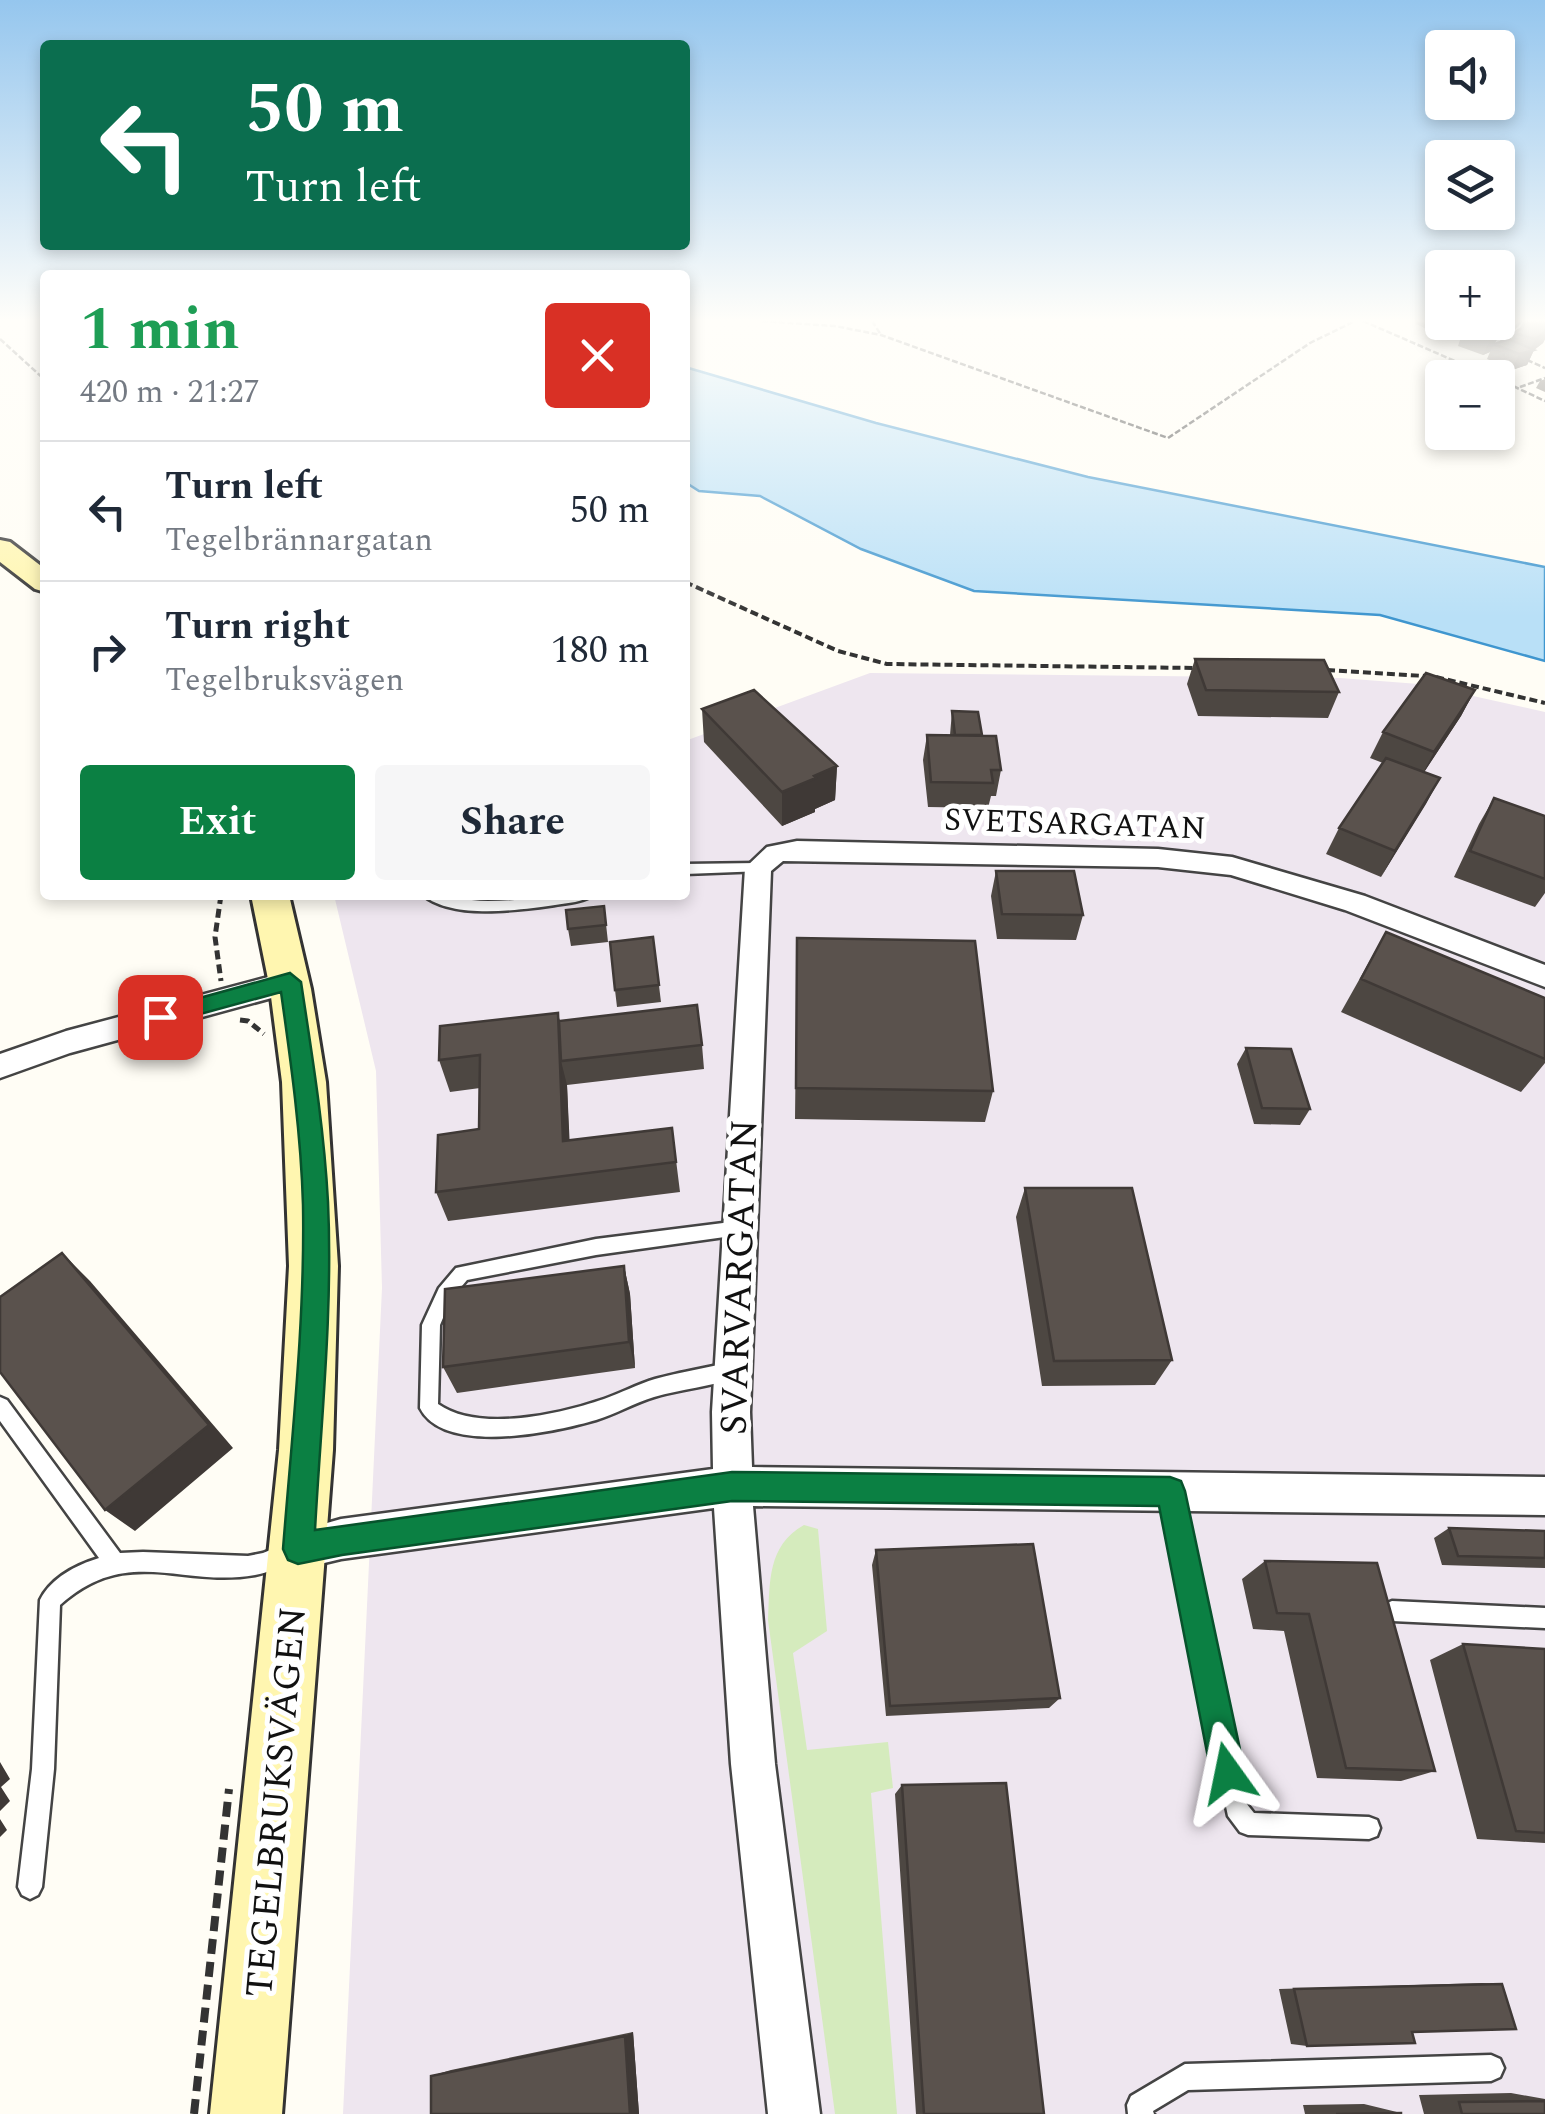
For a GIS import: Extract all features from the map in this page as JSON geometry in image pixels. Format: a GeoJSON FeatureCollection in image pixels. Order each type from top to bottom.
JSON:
{"type":"FeatureCollection","features":[{"type":"Feature","properties":{"kind":"street"},"geometry":{"type":"LineString","coordinates":[[0,548],[40,579]]}},
{"type":"Feature","properties":{"kind":"street","name":"SVETSARGATAN"},"geometry":{"type":"LineString","coordinates":[[762,863],[776,853],[816,850],[1158,858],[1232,866],[1355,902],[1545,976]]}},
{"type":"Feature","properties":{"kind":"street","name":"SVARVARGATAN"},"geometry":{"type":"LineString","coordinates":[[762,863],[732,1371],[732,1486],[753,1772],[794,2114]]}},
{"type":"Feature","properties":{"kind":"street","name":"TEGELBRUKSVÄGEN"},"geometry":{"type":"LineString","coordinates":[[246,2114],[298,1549],[316,1284],[311,1125],[290,982],[271,900]]}},
{"type":"Feature","properties":{"kind":"street"},"geometry":{"type":"LineString","coordinates":[[0,1066],[66,1043],[290,982]]}},
{"type":"Feature","properties":{"kind":"street"},"geometry":{"type":"LineString","coordinates":[[298,1549],[732,1486],[1545,1496]]}},
{"type":"Feature","properties":{"kind":"lane"},"geometry":{"type":"LineString","coordinates":[[690,865],[762,863]]}},
{"type":"Feature","properties":{"kind":"lane"},"geometry":{"type":"LineString","coordinates":[[449,900],[489,904],[532,900]]}},
{"type":"Feature","properties":{"kind":"lane"},"geometry":{"type":"LineString","coordinates":[[732,1371],[655,1388],[600,1410],[539,1423],[468,1428],[442,1422],[429,1408],[431,1324],[444,1294],[462,1273],[596,1247],[739,1228]]}},
{"type":"Feature","properties":{"kind":"lane"},"geometry":{"type":"LineString","coordinates":[[0,1406],[113,1561]]}},
{"type":"Feature","properties":{"kind":"lane"},"geometry":{"type":"LineString","coordinates":[[1170,1491],[1236,1808],[1248,1824],[1369,1828]]}},
{"type":"Feature","properties":{"kind":"lane"},"geometry":{"type":"LineString","coordinates":[[30,1887],[43,1768],[50,1600],[67,1580],[113,1561],[253,1566],[298,1549]]}},
{"type":"Feature","properties":{"kind":"lane"},"geometry":{"type":"LineString","coordinates":[[1392,1611],[1545,1618]]}},
{"type":"Feature","properties":{"kind":"lane"},"geometry":{"type":"LineString","coordinates":[[1141,2114],[1140,2105],[1185,2077],[1490,2068]]}},
{"type":"Feature","properties":{"kind":"path"},"geometry":{"type":"LineString","coordinates":[[1117,420],[1168,438],[1195,420]]}},
{"type":"Feature","properties":{"kind":"path"},"geometry":{"type":"LineString","coordinates":[[690,584],[838,650],[888,664],[1204,668]]}},
{"type":"Feature","properties":{"kind":"path"},"geometry":{"type":"LineString","coordinates":[[1323,670],[1444,678],[1545,704]]}},
{"type":"Feature","properties":{"kind":"path"},"geometry":{"type":"LineString","coordinates":[[221,900],[215,937],[226,1018],[248,1021],[261,1029],[270,1043]]}},
{"type":"Feature","properties":{"kind":"path"},"geometry":{"type":"LineString","coordinates":[[194,2114],[229,1783]]}},
{"type":"Feature","properties":{"kind":"shaded area"},"geometry":{"type":"Polygon","coordinates":[[[870,673],[1340,678],[1419,684],[1545,712],[1545,2114],[343,2114],[382,1288],[376,1071],[335,900],[690,900],[690,739],[870,673]]]}},
{"type":"Feature","properties":{"kind":"green space"},"geometry":{"type":"Polygon","coordinates":[[[804,1525],[818,1529],[827,1631],[793,1653],[807,1750],[888,1742],[893,1788],[871,1793],[897,2114],[835,2114],[768,1620],[777,1554],[783,1543],[804,1525]]]}},
{"type":"Feature","properties":{"kind":"water"},"geometry":{"type":"Polygon","coordinates":[[[690,420],[865,420],[1088,477],[1545,567],[1545,661],[1380,615],[974,591],[861,549],[760,496],[699,491],[690,485],[690,420]]]}},
{"type":"Feature","properties":{"kind":"building"},"geometry":{"type":"Polygon","coordinates":[[[1195,659],[1324,660],[1339,692],[1206,690],[1195,659]]]}},
{"type":"Feature","properties":{"kind":"building"},"geometry":{"type":"Polygon","coordinates":[[[1426,673],[1475,690],[1434,752],[1383,732],[1426,673]]]}},
{"type":"Feature","properties":{"kind":"building"},"geometry":{"type":"Polygon","coordinates":[[[754,690],[837,766],[782,792],[702,709],[754,690]]]}},
{"type":"Feature","properties":{"kind":"building"},"geometry":{"type":"Polygon","coordinates":[[[952,711],[978,712],[982,735],[955,735],[952,711]]]}},
{"type":"Feature","properties":{"kind":"building"},"geometry":{"type":"Polygon","coordinates":[[[927,735],[996,736],[1001,770],[991,770],[993,783],[931,782],[927,735]]]}},
{"type":"Feature","properties":{"kind":"building"},"geometry":{"type":"Polygon","coordinates":[[[1386,758],[1440,778],[1395,851],[1339,828],[1386,758]]]}},
{"type":"Feature","properties":{"kind":"building"},"geometry":{"type":"Polygon","coordinates":[[[1494,798],[1545,816],[1545,879],[1470,851],[1494,798]]]}},
{"type":"Feature","properties":{"kind":"building"},"geometry":{"type":"Polygon","coordinates":[[[996,871],[1074,871],[1083,915],[1002,914],[996,871]]]}},
{"type":"Feature","properties":{"kind":"building"},"geometry":{"type":"Polygon","coordinates":[[[604,906],[606,925],[568,929],[566,910],[604,906]]]}},
{"type":"Feature","properties":{"kind":"building"},"geometry":{"type":"Polygon","coordinates":[[[1386,932],[1545,998],[1545,1059],[1361,979],[1386,932]]]}},
{"type":"Feature","properties":{"kind":"building"},"geometry":{"type":"Polygon","coordinates":[[[653,937],[659,985],[615,990],[610,942],[653,937]]]}},
{"type":"Feature","properties":{"kind":"building"},"geometry":{"type":"Polygon","coordinates":[[[797,938],[975,941],[993,1091],[796,1088],[797,938]]]}},
{"type":"Feature","properties":{"kind":"building"},"geometry":{"type":"Polygon","coordinates":[[[697,1005],[702,1045],[561,1061],[559,1021],[697,1005]]]}},
{"type":"Feature","properties":{"kind":"building"},"geometry":{"type":"Polygon","coordinates":[[[558,1013],[563,1141],[672,1128],[676,1162],[436,1192],[438,1135],[479,1129],[480,1055],[439,1060],[440,1026],[558,1013]]]}},
{"type":"Feature","properties":{"kind":"building"},"geometry":{"type":"Polygon","coordinates":[[[1246,1048],[1291,1049],[1310,1109],[1262,1108],[1246,1048]]]}},
{"type":"Feature","properties":{"kind":"building"},"geometry":{"type":"Polygon","coordinates":[[[1025,1188],[1132,1188],[1172,1360],[1054,1361],[1025,1188]]]}},
{"type":"Feature","properties":{"kind":"building"},"geometry":{"type":"Polygon","coordinates":[[[62,1253],[209,1425],[105,1510],[0,1372],[0,1297],[62,1253]]]}},
{"type":"Feature","properties":{"kind":"building"},"geometry":{"type":"Polygon","coordinates":[[[624,1266],[629,1342],[443,1367],[445,1289],[624,1266]]]}},
{"type":"Feature","properties":{"kind":"building"},"geometry":{"type":"Polygon","coordinates":[[[1449,1528],[1545,1531],[1545,1558],[1458,1556],[1449,1528]]]}},
{"type":"Feature","properties":{"kind":"building"},"geometry":{"type":"Polygon","coordinates":[[[1033,1544],[1060,1698],[890,1706],[876,1550],[1033,1544]]]}},
{"type":"Feature","properties":{"kind":"building"},"geometry":{"type":"Polygon","coordinates":[[[1265,1561],[1377,1563],[1435,1771],[1346,1768],[1309,1614],[1277,1613],[1265,1561]]]}},
{"type":"Feature","properties":{"kind":"building"},"geometry":{"type":"Polygon","coordinates":[[[1463,1644],[1545,1649],[1545,1833],[1516,1831],[1463,1644]]]}},
{"type":"Feature","properties":{"kind":"building"},"geometry":{"type":"Polygon","coordinates":[[[1006,1783],[1044,2114],[924,2114],[902,1785],[1006,1783]]]}},
{"type":"Feature","properties":{"kind":"building"},"geometry":{"type":"Polygon","coordinates":[[[1502,1984],[1516,2029],[1412,2032],[1415,2043],[1307,2046],[1294,1989],[1502,1984]]]}},
{"type":"Feature","properties":{"kind":"building"},"geometry":{"type":"Polygon","coordinates":[[[625,2036],[630,2114],[431,2114],[431,2076],[625,2036]]]}},
{"type":"Feature","properties":{"kind":"building"},"geometry":{"type":"Polygon","coordinates":[[[1545,2101],[1545,2114],[1462,2114],[1459,2102],[1545,2101]]]}},
{"type":"Feature","properties":{"kind":"route"},"geometry":{"type":"LineString","coordinates":[[160,1017],[290,982],[311,1125],[315,1205],[316,1284],[298,1549],[732,1486],[1170,1491],[1228,1773]]}}]}
